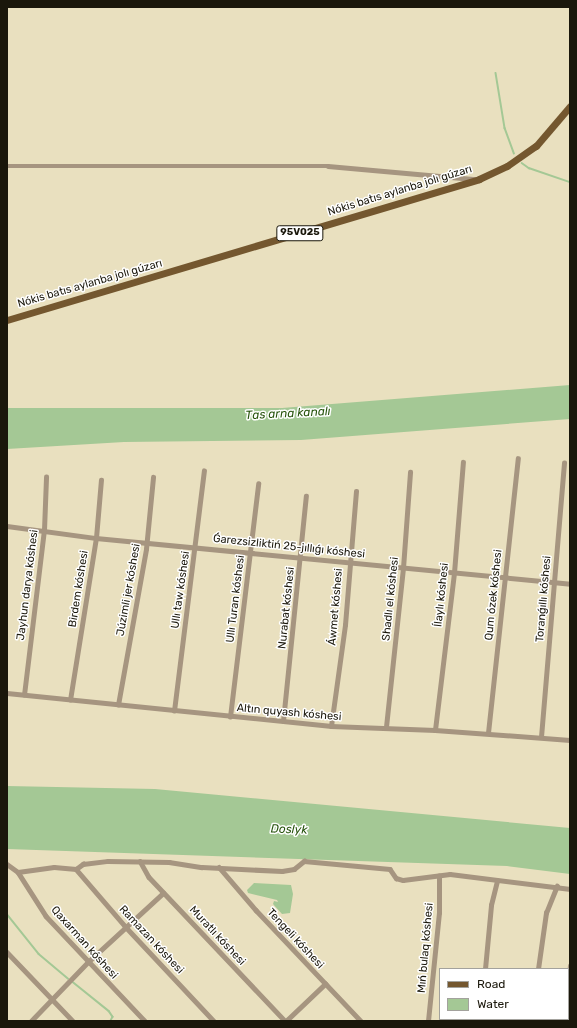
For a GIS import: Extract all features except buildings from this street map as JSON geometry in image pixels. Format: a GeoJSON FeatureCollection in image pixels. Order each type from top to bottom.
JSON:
{"type":"FeatureCollection","features":[{"type":"Feature","properties":{"kind":"main road","name":"Nókis batıs aylanba jolı gúzarı"},"geometry":{"type":"LineString","coordinates":[[7,320],[479,179],[507,166],[536,146],[570,106]]}},
{"type":"Feature","properties":{"kind":"street"},"geometry":{"type":"LineString","coordinates":[[7,166],[328,166],[479,179]]}},
{"type":"Feature","properties":{"kind":"street","name":"Qum ózek kóshesi"},"geometry":{"type":"LineString","coordinates":[[488,733],[518,459]]}},
{"type":"Feature","properties":{"kind":"street","name":"Ílaylı kóshesi"},"geometry":{"type":"LineString","coordinates":[[435,730],[454,573],[463,462]]}},
{"type":"Feature","properties":{"kind":"street","name":"Toranǵıllı kóshesi"},"geometry":{"type":"LineString","coordinates":[[541,737],[564,463]]}},
{"type":"Feature","properties":{"kind":"street","name":"Ullı taw kóshesi"},"geometry":{"type":"LineString","coordinates":[[174,711],[196,546],[204,471]]}},
{"type":"Feature","properties":{"kind":"street","name":"Shadlı el kóshesi"},"geometry":{"type":"LineString","coordinates":[[386,727],[403,568],[410,472]]}},
{"type":"Feature","properties":{"kind":"street","name":"Jayhun darya kóshesi"},"geometry":{"type":"LineString","coordinates":[[24,695],[44,530],[46,478]]}},
{"type":"Feature","properties":{"kind":"street","name":"Júzimli jer kóshesi"},"geometry":{"type":"LineString","coordinates":[[118,705],[147,543],[153,478]]}},
{"type":"Feature","properties":{"kind":"street","name":"Birdem kóshesi"},"geometry":{"type":"LineString","coordinates":[[70,700],[96,538],[101,480]]}},
{"type":"Feature","properties":{"kind":"street","name":"Ullı Turan kóshesi"},"geometry":{"type":"LineString","coordinates":[[230,717],[258,484]]}},
{"type":"Feature","properties":{"kind":"street","name":"Áwmet kóshesi"},"geometry":{"type":"LineString","coordinates":[[332,726],[345,624],[356,491]]}},
{"type":"Feature","properties":{"kind":"street","name":"Nurabat kóshesi"},"geometry":{"type":"LineString","coordinates":[[283,722],[306,496]]}},
{"type":"Feature","properties":{"kind":"street","name":"Ǵarezsizliktiń 25-jıllıǵı kóshesi"},"geometry":{"type":"LineString","coordinates":[[7,526],[96,538],[251,551],[403,568],[570,584]]}},
{"type":"Feature","properties":{"kind":"street","name":"Altın quyash kóshesi"},"geometry":{"type":"LineString","coordinates":[[7,693],[283,722],[332,726],[386,727],[488,733],[570,740]]}},
{"type":"Feature","properties":{"kind":"street"},"geometry":{"type":"LineString","coordinates":[[7,864],[18,872],[54,867],[76,869],[83,864],[108,861],[140,861],[282,871],[294,869],[304,861],[390,869],[396,878],[403,880],[450,874],[497,881],[557,886],[570,889]]}},
{"type":"Feature","properties":{"kind":"street","name":"Muratlı kóshesi"},"geometry":{"type":"LineString","coordinates":[[140,861],[149,877],[163,893],[285,1021]]}},
{"type":"Feature","properties":{"kind":"street","name":"Tengeli kóshesi"},"geometry":{"type":"LineString","coordinates":[[219,867],[325,984],[361,1021]]}},
{"type":"Feature","properties":{"kind":"street","name":"Ramazan kóshesi"},"geometry":{"type":"LineString","coordinates":[[76,869],[125,926],[214,1021]]}},
{"type":"Feature","properties":{"kind":"street","name":"Qaxarman kóshesi"},"geometry":{"type":"LineString","coordinates":[[18,872],[46,916],[144,1021]]}},
{"type":"Feature","properties":{"kind":"street","name":"Mıń bulaq kóshesi"},"geometry":{"type":"LineString","coordinates":[[428,1021],[439,913],[439,876]]}},
{"type":"Feature","properties":{"kind":"street"},"geometry":{"type":"LineString","coordinates":[[486,968],[491,905],[497,881]]}},
{"type":"Feature","properties":{"kind":"street"},"geometry":{"type":"LineString","coordinates":[[538,968],[546,913],[557,886]]}},
{"type":"Feature","properties":{"kind":"street"},"geometry":{"type":"LineString","coordinates":[[31,1021],[125,926],[163,893]]}},
{"type":"Feature","properties":{"kind":"street"},"geometry":{"type":"LineString","coordinates":[[7,952],[73,1021]]}},
{"type":"Feature","properties":{"kind":"street"},"geometry":{"type":"LineString","coordinates":[[569,977],[570,966]]}},
{"type":"Feature","properties":{"kind":"street"},"geometry":{"type":"LineString","coordinates":[[285,1021],[325,984]]}},
{"type":"Feature","properties":{"kind":"water","name":"Tas arna kanalı"},"geometry":{"type":"Polygon","coordinates":[[[570,385],[570,419],[301,440],[124,442],[7,449],[7,408],[282,408],[570,385]]]}},
{"type":"Feature","properties":{"kind":"water","name":"Doslyk"},"geometry":{"type":"Polygon","coordinates":[[[7,786],[155,789],[570,828],[570,874],[507,866],[7,849],[7,786]]]}},
{"type":"Feature","properties":{"kind":"water"},"geometry":{"type":"Polygon","coordinates":[[[254,883],[291,885],[293,894],[290,913],[282,914],[273,904],[274,901],[278,902],[277,900],[248,893],[247,890],[254,883]]]}},
{"type":"Feature","properties":{"kind":"waterway"},"geometry":{"type":"LineString","coordinates":[[496,73],[505,128],[514,153]]}},
{"type":"Feature","properties":{"kind":"waterway"},"geometry":{"type":"LineString","coordinates":[[522,163],[529,168],[570,182]]}},
{"type":"Feature","properties":{"kind":"waterway"},"geometry":{"type":"LineString","coordinates":[[7,914],[39,954],[68,978]]}},
{"type":"Feature","properties":{"kind":"waterway"},"geometry":{"type":"LineString","coordinates":[[73,982],[109,1011],[113,1017],[111,1021]]}}]}
